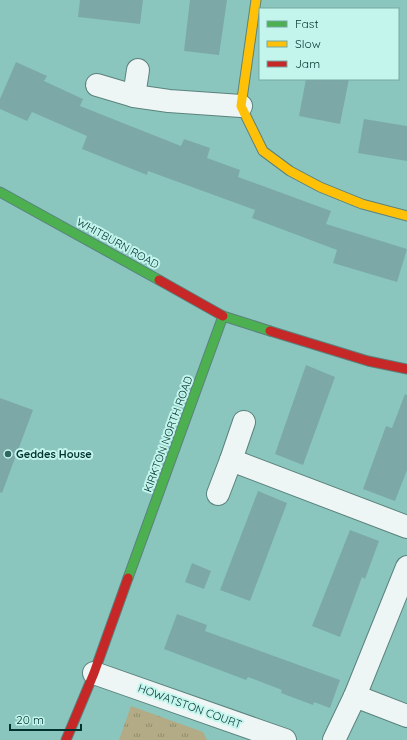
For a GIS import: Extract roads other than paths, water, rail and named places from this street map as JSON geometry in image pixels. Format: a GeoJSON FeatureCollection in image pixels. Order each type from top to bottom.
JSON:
{"type":"FeatureCollection","features":[{"type":"Feature","properties":{"kind":"main road"},"geometry":{"type":"LineString","coordinates":[[256,0],[241,106],[263,151],[290,171],[320,187],[362,204],[407,216]]}},
{"type":"Feature","properties":{"kind":"main road","name":"WHITBURN ROAD"},"geometry":{"type":"LineString","coordinates":[[0,192],[17,200],[223,316]]}},
{"type":"Feature","properties":{"kind":"main road"},"geometry":{"type":"LineString","coordinates":[[223,316],[368,361],[407,369]]}},
{"type":"Feature","properties":{"kind":"main road","name":"KIRKTON NORTH ROAD"},"geometry":{"type":"LineString","coordinates":[[66,740],[94,673],[223,316]]}},
{"type":"Feature","properties":{"kind":"street"},"geometry":{"type":"LineString","coordinates":[[134,96],[138,70]]}},
{"type":"Feature","properties":{"kind":"street"},"geometry":{"type":"LineString","coordinates":[[97,85],[134,96],[169,101],[241,106]]}},
{"type":"Feature","properties":{"kind":"street"},"geometry":{"type":"LineString","coordinates":[[218,494],[244,422]]}},
{"type":"Feature","properties":{"kind":"street"},"geometry":{"type":"LineString","coordinates":[[231,460],[407,527]]}},
{"type":"Feature","properties":{"kind":"street"},"geometry":{"type":"LineString","coordinates":[[334,740],[355,696],[407,567]]}},
{"type":"Feature","properties":{"kind":"street","name":"HOWATSTON COURT"},"geometry":{"type":"LineString","coordinates":[[94,673],[285,740]]}},
{"type":"Feature","properties":{"kind":"street"},"geometry":{"type":"LineString","coordinates":[[355,696],[407,716]]}},
{"type":"Feature","properties":{"kind":"place","name":"Geddes House"},"geometry":{"type":"Point","coordinates":[8,454]}}]}
